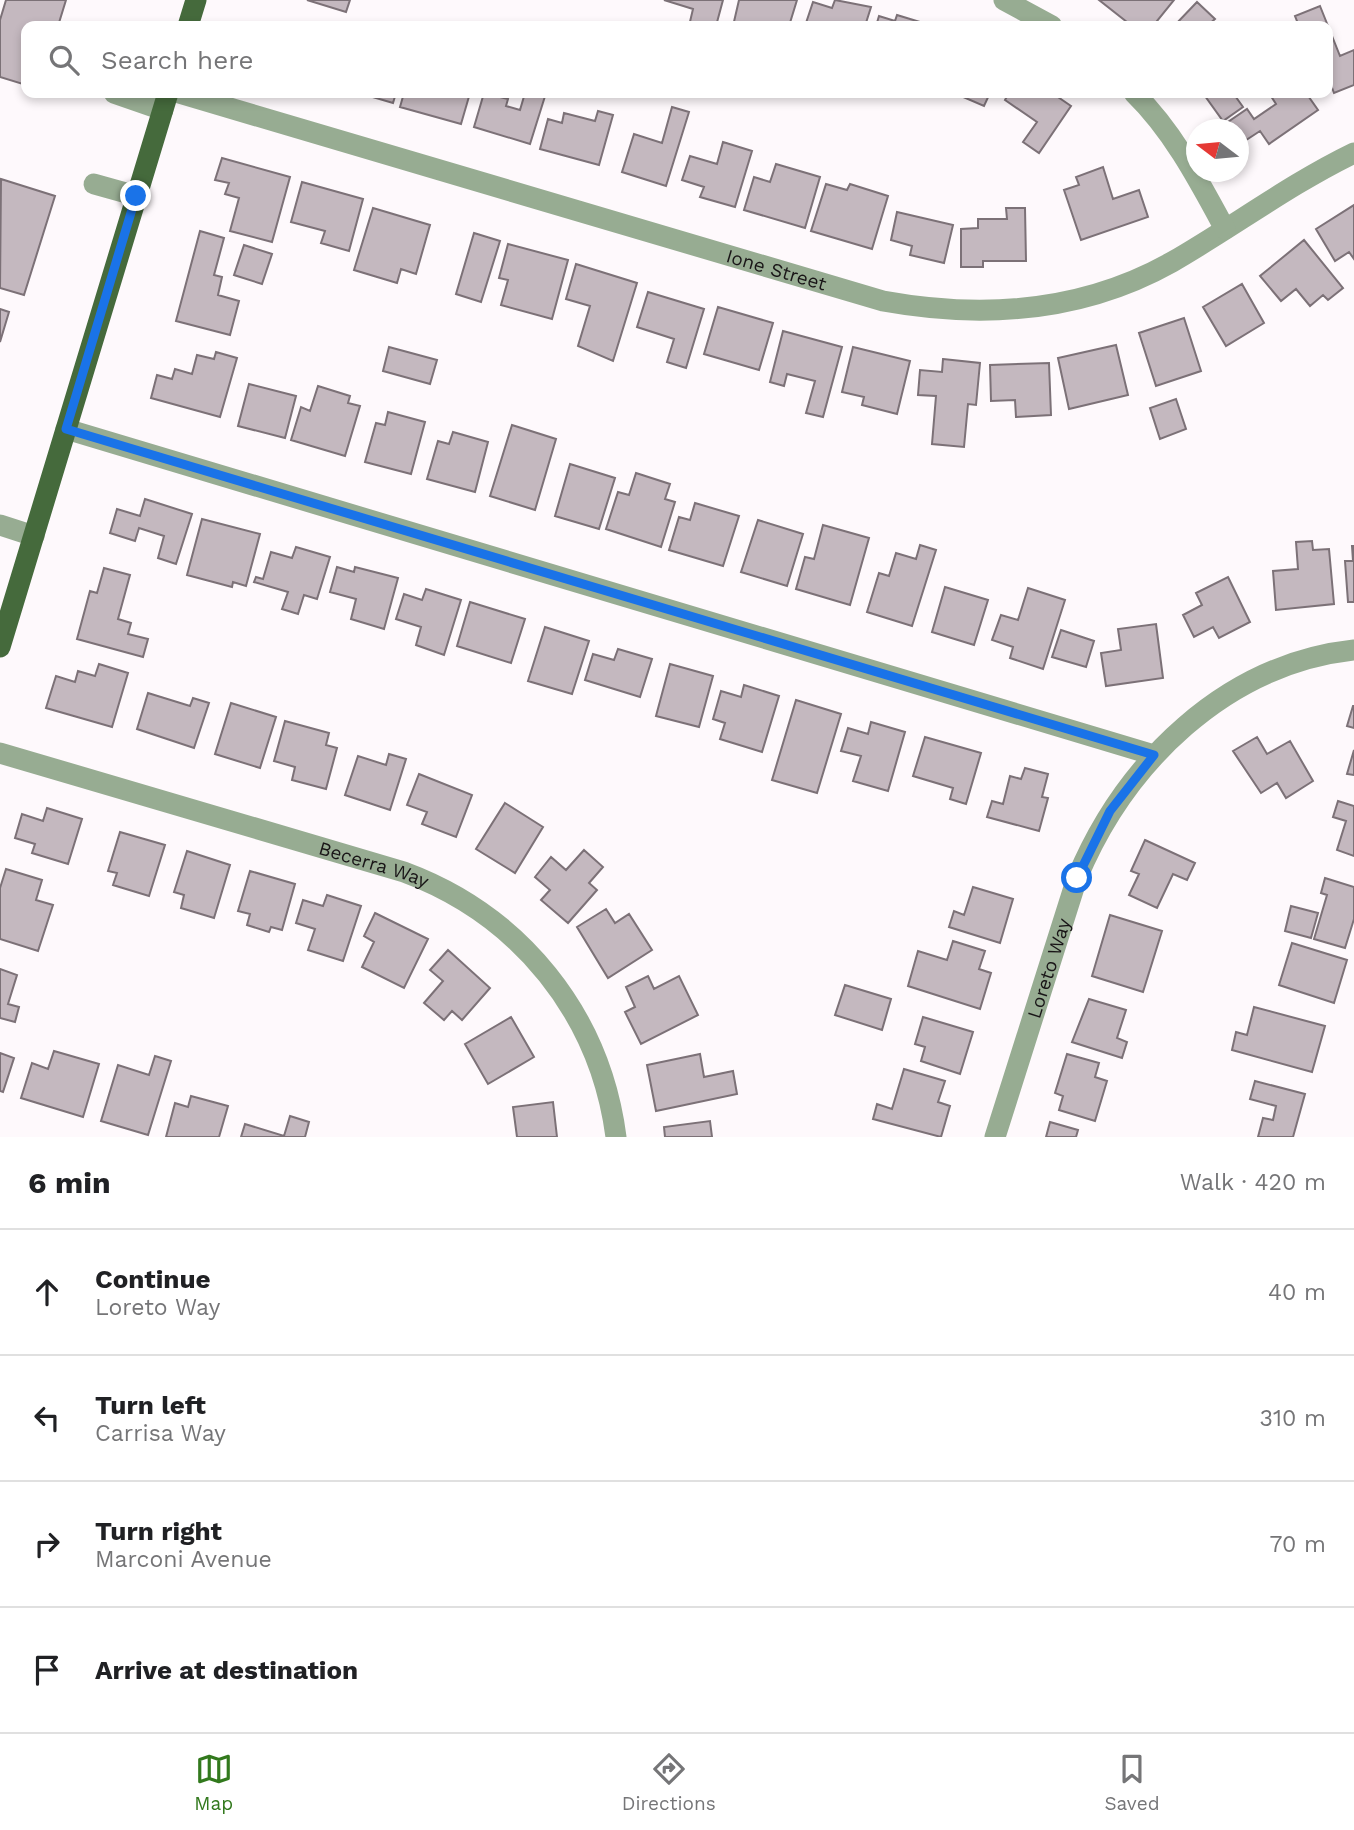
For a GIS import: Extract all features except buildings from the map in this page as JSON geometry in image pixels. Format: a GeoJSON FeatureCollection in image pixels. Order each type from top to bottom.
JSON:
{"type":"FeatureCollection","features":[{"type":"Feature","properties":{"kind":"main road"},"geometry":{"type":"LineString","coordinates":[[190,21],[196,0]]}},
{"type":"Feature","properties":{"kind":"main road"},"geometry":{"type":"LineString","coordinates":[[0,647],[165,101]]}},
{"type":"Feature","properties":{"kind":"street"},"geometry":{"type":"LineString","coordinates":[[1004,0],[1043,21]]}},
{"type":"Feature","properties":{"kind":"street"},"geometry":{"type":"LineString","coordinates":[[146,98],[165,101]]}},
{"type":"Feature","properties":{"kind":"street","name":"Ione Street"},"geometry":{"type":"LineString","coordinates":[[196,98],[883,301],[925,309],[1009,311],[1051,305],[1112,289],[1170,263],[1354,153]]}},
{"type":"Feature","properties":{"kind":"street"},"geometry":{"type":"LineString","coordinates":[[1138,98],[1169,134],[1195,172],[1225,229]]}},
{"type":"Feature","properties":{"kind":"street"},"geometry":{"type":"LineString","coordinates":[[94,184],[136,196]]}},
{"type":"Feature","properties":{"kind":"street"},"geometry":{"type":"LineString","coordinates":[[66,429],[1154,755]]}},
{"type":"Feature","properties":{"kind":"street"},"geometry":{"type":"LineString","coordinates":[[0,526],[34,536]]}},
{"type":"Feature","properties":{"kind":"street","name":"Loreto Way"},"geometry":{"type":"LineString","coordinates":[[995,1137],[1077,878],[1110,811],[1154,755],[1183,726],[1245,685],[1297,662],[1354,650]]}},
{"type":"Feature","properties":{"kind":"street","name":"Becerra Way"},"geometry":{"type":"LineString","coordinates":[[0,753],[404,872],[464,900],[517,940],[541,964],[570,1004],[593,1048],[605,1080],[616,1137]]}},
{"type":"Feature","properties":{"kind":"route"},"geometry":{"type":"LineString","coordinates":[[136,196],[66,429],[1154,755],[1110,811],[1091,843],[1077,878]]}}]}
